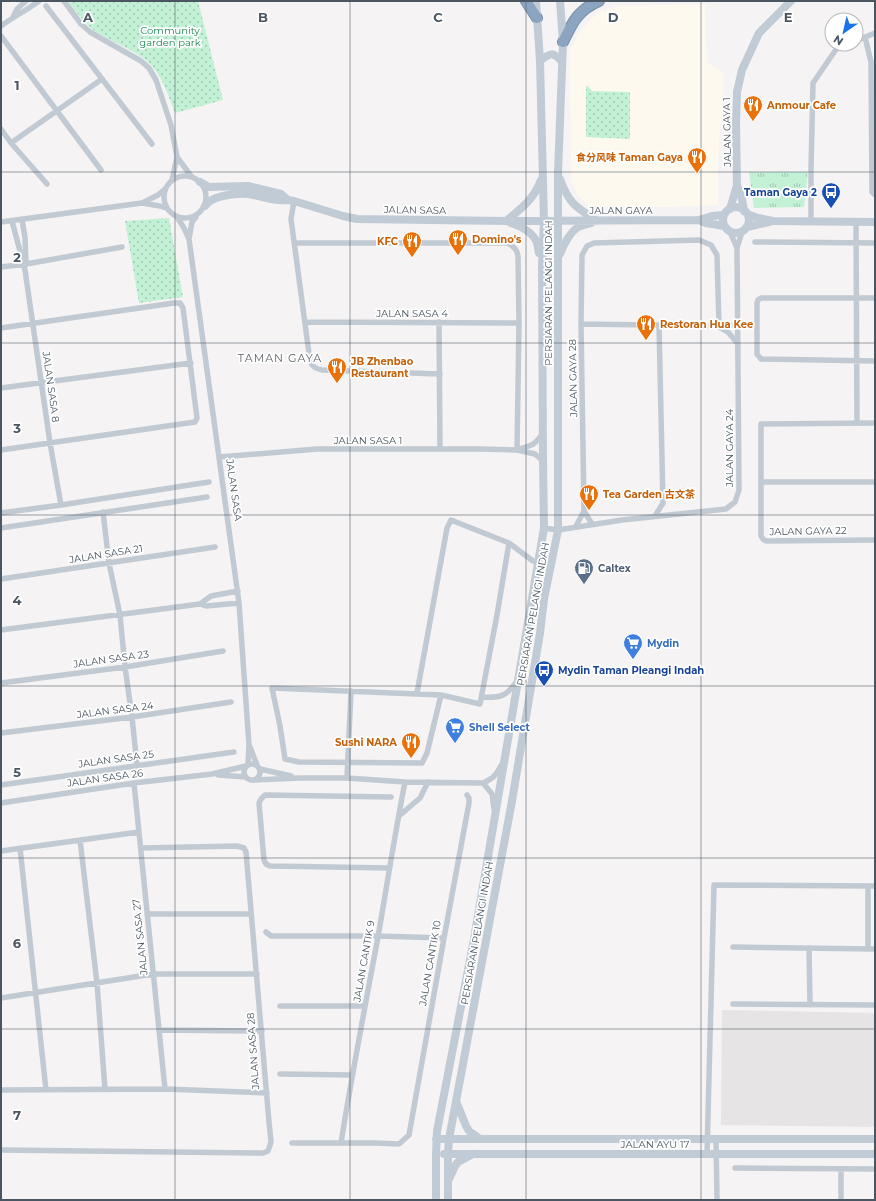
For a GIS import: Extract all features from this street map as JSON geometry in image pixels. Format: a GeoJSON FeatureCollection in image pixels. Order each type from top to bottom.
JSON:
{"type":"FeatureCollection","features":[{"type":"Feature","properties":{"kind":"highway"},"geometry":{"type":"LineString","coordinates":[[526,1],[537,18]]}},
{"type":"Feature","properties":{"kind":"highway"},"geometry":{"type":"LineString","coordinates":[[563,42],[576,17],[582,10],[599,1]]}},
{"type":"Feature","properties":{"kind":"main road","name":"PERSIARAN PELANGI INDAH"},"geometry":{"type":"LineString","coordinates":[[436,1200],[436,1140],[474,939],[544,528],[542,266],[544,221],[540,61],[536,1]]}},
{"type":"Feature","properties":{"kind":"main road","name":"PERSIARAN PELANGI INDAH"},"geometry":{"type":"LineString","coordinates":[[448,1200],[449,1139],[512,801],[540,633],[544,598],[558,530],[558,173],[563,42],[560,1]]}},
{"type":"Feature","properties":{"kind":"main road","name":"JALAN GAYA 1"},"geometry":{"type":"LineString","coordinates":[[745,212],[737,185],[737,92],[742,70],[759,33],[791,1]]}},
{"type":"Feature","properties":{"kind":"main road"},"geometry":{"type":"LineString","coordinates":[[540,61],[550,54],[558,57],[562,62]]}},
{"type":"Feature","properties":{"kind":"main road"},"geometry":{"type":"LineString","coordinates":[[558,173],[565,193],[571,202],[597,220]]}},
{"type":"Feature","properties":{"kind":"main road"},"geometry":{"type":"LineString","coordinates":[[506,221],[530,201],[537,191],[543,175]]}},
{"type":"Feature","properties":{"kind":"main road","name":"JALAN SASA"},"geometry":{"type":"LineString","coordinates":[[200,182],[210,188],[248,186],[281,194],[291,201]]}},
{"type":"Feature","properties":{"kind":"main road","name":"JALAN GAYA 1"},"geometry":{"type":"LineString","coordinates":[[727,212],[737,185]]}},
{"type":"Feature","properties":{"kind":"main road","name":"JALAN SASA"},"geometry":{"type":"LineString","coordinates":[[205,206],[212,199],[235,194],[248,194],[280,201],[291,201],[357,219],[544,221]]}},
{"type":"Feature","properties":{"kind":"main road"},"geometry":{"type":"LineString","coordinates":[[773,221],[738,233],[727,229],[723,223],[727,212],[737,208],[758,218],[773,221],[875,222]]}},
{"type":"Feature","properties":{"kind":"main road","name":"JALAN GAYA"},"geometry":{"type":"LineString","coordinates":[[544,221],[699,220],[727,212]]}},
{"type":"Feature","properties":{"kind":"main road"},"geometry":{"type":"LineString","coordinates":[[744,230],[749,220],[745,212]]}},
{"type":"Feature","properties":{"kind":"main road"},"geometry":{"type":"LineString","coordinates":[[558,261],[570,234],[578,227],[597,220]]}},
{"type":"Feature","properties":{"kind":"main road","name":"JALAN GAYA"},"geometry":{"type":"LineString","coordinates":[[699,220],[727,229]]}},
{"type":"Feature","properties":{"kind":"main road"},"geometry":{"type":"LineString","coordinates":[[506,221],[520,226],[537,241],[542,266]]}},
{"type":"Feature","properties":{"kind":"main road"},"geometry":{"type":"LineString","coordinates":[[456,1101],[469,1131],[480,1139]]}},
{"type":"Feature","properties":{"kind":"main road","name":"JALAN AYU 17"},"geometry":{"type":"LineString","coordinates":[[436,1140],[875,1139]]}},
{"type":"Feature","properties":{"kind":"main road","name":"JALAN AYU 17"},"geometry":{"type":"LineString","coordinates":[[436,1154],[875,1154]]}},
{"type":"Feature","properties":{"kind":"main road"},"geometry":{"type":"LineString","coordinates":[[448,1181],[458,1162],[474,1154]]}},
{"type":"Feature","properties":{"kind":"street"},"geometry":{"type":"LineString","coordinates":[[13,17],[17,9],[26,1]]}},
{"type":"Feature","properties":{"kind":"street"},"geometry":{"type":"LineString","coordinates":[[1,26],[39,1]]}},
{"type":"Feature","properties":{"kind":"street"},"geometry":{"type":"LineString","coordinates":[[64,1],[81,24],[90,32],[141,61],[149,68],[156,80],[171,125],[177,157],[172,180]]}},
{"type":"Feature","properties":{"kind":"street"},"geometry":{"type":"LineString","coordinates":[[46,6],[152,144]]}},
{"type":"Feature","properties":{"kind":"street"},"geometry":{"type":"LineString","coordinates":[[875,33],[865,37],[872,62],[874,141],[872,192],[875,195]]}},
{"type":"Feature","properties":{"kind":"street"},"geometry":{"type":"LineString","coordinates":[[1,36],[101,170]]}},
{"type":"Feature","properties":{"kind":"street"},"geometry":{"type":"LineString","coordinates":[[811,221],[813,83],[834,52]]}},
{"type":"Feature","properties":{"kind":"street"},"geometry":{"type":"LineString","coordinates":[[11,143],[102,79]]}},
{"type":"Feature","properties":{"kind":"street"},"geometry":{"type":"LineString","coordinates":[[1,129],[11,143],[47,184]]}},
{"type":"Feature","properties":{"kind":"street"},"geometry":{"type":"LineString","coordinates":[[165,189],[163,199],[166,208],[171,214],[177,217],[184,219],[197,216],[205,206],[205,189],[200,182],[191,176],[177,157]]}},
{"type":"Feature","properties":{"kind":"street"},"geometry":{"type":"LineString","coordinates":[[142,203],[158,195],[172,180],[178,177],[191,176]]}},
{"type":"Feature","properties":{"kind":"street"},"geometry":{"type":"LineString","coordinates":[[291,201],[291,219],[299,283],[310,361],[314,368],[322,370],[440,374]]}},
{"type":"Feature","properties":{"kind":"street"},"geometry":{"type":"LineString","coordinates":[[1,222],[142,203],[166,208]]}},
{"type":"Feature","properties":{"kind":"street","name":"JALAN SASA"},"geometry":{"type":"LineString","coordinates":[[189,239],[192,222],[197,216]]}},
{"type":"Feature","properties":{"kind":"street","name":"JALAN SASA"},"geometry":{"type":"LineString","coordinates":[[177,217],[189,239],[238,591],[249,745],[247,765]]}},
{"type":"Feature","properties":{"kind":"street","name":"JALAN SASA 8"},"geometry":{"type":"LineString","coordinates":[[22,219],[25,238],[25,266],[41,382],[50,444],[62,505]]}},
{"type":"Feature","properties":{"kind":"street","name":"JALAN SASA 8"},"geometry":{"type":"LineString","coordinates":[[12,221],[25,266]]}},
{"type":"Feature","properties":{"kind":"street"},"geometry":{"type":"LineString","coordinates":[[856,222],[857,423],[875,423]]}},
{"type":"Feature","properties":{"kind":"street","name":"JALAN GAYA 24"},"geometry":{"type":"LineString","coordinates":[[727,229],[737,248]]}},
{"type":"Feature","properties":{"kind":"street","name":"JALAN GAYA 24"},"geometry":{"type":"LineString","coordinates":[[544,528],[558,530],[576,526],[670,514],[726,509],[734,502],[739,490],[737,248],[744,230]]}},
{"type":"Feature","properties":{"kind":"street","name":"JALAN GAYA 28"},"geometry":{"type":"LineString","coordinates":[[576,526],[584,510],[581,324],[582,255],[587,246],[594,243],[699,240],[711,245],[717,255],[719,326]]}},
{"type":"Feature","properties":{"kind":"street"},"geometry":{"type":"LineString","coordinates":[[755,242],[875,243]]}},
{"type":"Feature","properties":{"kind":"street"},"geometry":{"type":"LineString","coordinates":[[295,243],[508,243],[514,247],[518,256],[519,323],[517,450]]}},
{"type":"Feature","properties":{"kind":"street"},"geometry":{"type":"LineString","coordinates":[[1,267],[25,266],[122,246]]}},
{"type":"Feature","properties":{"kind":"street"},"geometry":{"type":"LineString","coordinates":[[875,298],[760,299],[756,303],[757,354],[761,359],[875,361]]}},
{"type":"Feature","properties":{"kind":"street"},"geometry":{"type":"LineString","coordinates":[[1,328],[180,303],[183,308],[197,418],[195,422],[1,450]]}},
{"type":"Feature","properties":{"kind":"street","name":"JALAN SASA 4"},"geometry":{"type":"LineString","coordinates":[[305,322],[519,323]]}},
{"type":"Feature","properties":{"kind":"street"},"geometry":{"type":"LineString","coordinates":[[440,322],[440,449]]}},
{"type":"Feature","properties":{"kind":"street"},"geometry":{"type":"LineString","coordinates":[[581,324],[737,325]]}},
{"type":"Feature","properties":{"kind":"street"},"geometry":{"type":"LineString","coordinates":[[659,325],[663,503],[670,514]]}},
{"type":"Feature","properties":{"kind":"street"},"geometry":{"type":"LineString","coordinates":[[719,326],[728,332],[738,344]]}},
{"type":"Feature","properties":{"kind":"street"},"geometry":{"type":"LineString","coordinates":[[1,388],[191,363]]}},
{"type":"Feature","properties":{"kind":"street","name":"JALAN GAYA 22"},"geometry":{"type":"LineString","coordinates":[[857,423],[761,424],[761,536],[764,540],[875,540]]}},
{"type":"Feature","properties":{"kind":"street","name":"JALAN SASA 1"},"geometry":{"type":"LineString","coordinates":[[517,450],[536,442],[543,432]]}},
{"type":"Feature","properties":{"kind":"street","name":"JALAN SASA 1"},"geometry":{"type":"LineString","coordinates":[[219,458],[317,449],[440,449],[517,450],[535,454],[543,461]]}},
{"type":"Feature","properties":{"kind":"street"},"geometry":{"type":"LineString","coordinates":[[1,513],[209,482]]}},
{"type":"Feature","properties":{"kind":"street"},"geometry":{"type":"LineString","coordinates":[[761,482],[875,482]]}},
{"type":"Feature","properties":{"kind":"street"},"geometry":{"type":"LineString","coordinates":[[1,528],[207,497]]}},
{"type":"Feature","properties":{"kind":"street"},"geometry":{"type":"LineString","coordinates":[[655,516],[663,503]]}},
{"type":"Feature","properties":{"kind":"street","name":"JALAN GAYA 28"},"geometry":{"type":"LineString","coordinates":[[584,510],[592,524]]}},
{"type":"Feature","properties":{"kind":"street"},"geometry":{"type":"LineString","coordinates":[[103,512],[110,563],[120,615],[138,766]]}},
{"type":"Feature","properties":{"kind":"street"},"geometry":{"type":"LineString","coordinates":[[417,693],[447,528],[451,520],[509,543],[533,561],[539,563]]}},
{"type":"Feature","properties":{"kind":"street"},"geometry":{"type":"LineString","coordinates":[[441,695],[427,753],[422,763],[299,762],[285,759],[272,688],[417,693],[441,695],[480,704],[509,543]]}},
{"type":"Feature","properties":{"kind":"street","name":"JALAN SASA 21"},"geometry":{"type":"LineString","coordinates":[[1,579],[215,547]]}},
{"type":"Feature","properties":{"kind":"street"},"geometry":{"type":"LineString","coordinates":[[200,604],[210,596],[238,591]]}},
{"type":"Feature","properties":{"kind":"street"},"geometry":{"type":"LineString","coordinates":[[1,630],[200,604],[206,606],[239,603]]}},
{"type":"Feature","properties":{"kind":"street","name":"JALAN SASA 23"},"geometry":{"type":"LineString","coordinates":[[1,683],[223,651]]}},
{"type":"Feature","properties":{"kind":"street"},"geometry":{"type":"LineString","coordinates":[[482,697],[505,695],[518,679]]}},
{"type":"Feature","properties":{"kind":"street"},"geometry":{"type":"LineString","coordinates":[[347,778],[351,691]]}},
{"type":"Feature","properties":{"kind":"street","name":"JALAN SASA 24"},"geometry":{"type":"LineString","coordinates":[[1,733],[132,717],[231,702]]}},
{"type":"Feature","properties":{"kind":"street","name":"JALAN SASA"},"geometry":{"type":"LineString","coordinates":[[249,745],[258,767]]}},
{"type":"Feature","properties":{"kind":"street","name":"JALAN SASA 25"},"geometry":{"type":"LineString","coordinates":[[1,785],[234,752]]}},
{"type":"Feature","properties":{"kind":"street"},"geometry":{"type":"LineString","coordinates":[[300,778],[251,764],[247,765],[244,772],[248,779],[254,780],[347,778],[405,782],[483,783],[495,776],[505,759]]}},
{"type":"Feature","properties":{"kind":"street","name":"JALAN SASA 26"},"geometry":{"type":"LineString","coordinates":[[1,803],[134,783],[212,774],[247,765]]}},
{"type":"Feature","properties":{"kind":"street"},"geometry":{"type":"LineString","coordinates":[[254,780],[259,777],[260,772],[258,767]]}},
{"type":"Feature","properties":{"kind":"street","name":"JALAN SASA 26"},"geometry":{"type":"LineString","coordinates":[[212,774],[246,777]]}},
{"type":"Feature","properties":{"kind":"street","name":"JALAN CANTIK 9"},"geometry":{"type":"LineString","coordinates":[[341,1143],[405,782]]}},
{"type":"Feature","properties":{"kind":"street"},"geometry":{"type":"LineString","coordinates":[[399,816],[420,798],[428,782]]}},
{"type":"Feature","properties":{"kind":"street","name":"JALAN SASA 27"},"geometry":{"type":"LineString","coordinates":[[134,783],[164,1089]]}},
{"type":"Feature","properties":{"kind":"street"},"geometry":{"type":"LineString","coordinates":[[483,783],[492,794],[495,816]]}},
{"type":"Feature","properties":{"kind":"street"},"geometry":{"type":"LineString","coordinates":[[389,868],[270,866],[266,864],[264,860],[259,803],[265,795],[391,797]]}},
{"type":"Feature","properties":{"kind":"street","name":"JALAN CANTIK 10"},"geometry":{"type":"LineString","coordinates":[[341,1143],[399,1144],[409,1135],[470,798],[467,795]]}},
{"type":"Feature","properties":{"kind":"street"},"geometry":{"type":"LineString","coordinates":[[1,851],[139,832]]}},
{"type":"Feature","properties":{"kind":"street"},"geometry":{"type":"LineString","coordinates":[[80,840],[97,983],[105,1089]]}},
{"type":"Feature","properties":{"kind":"street","name":"JALAN SASA 28"},"geometry":{"type":"LineString","coordinates":[[1,1090],[164,1089],[267,1093],[246,852],[244,848],[236,846],[140,848]]}},
{"type":"Feature","properties":{"kind":"street"},"geometry":{"type":"LineString","coordinates":[[20,848],[46,1090]]}},
{"type":"Feature","properties":{"kind":"street"},"geometry":{"type":"LineString","coordinates":[[707,1154],[714,885],[875,886]]}},
{"type":"Feature","properties":{"kind":"street"},"geometry":{"type":"LineString","coordinates":[[868,886],[868,949]]}},
{"type":"Feature","properties":{"kind":"street"},"geometry":{"type":"LineString","coordinates":[[147,914],[251,914]]}},
{"type":"Feature","properties":{"kind":"street"},"geometry":{"type":"LineString","coordinates":[[266,932],[271,936],[378,936],[444,938]]}},
{"type":"Feature","properties":{"kind":"street"},"geometry":{"type":"LineString","coordinates":[[733,947],[875,949]]}},
{"type":"Feature","properties":{"kind":"street"},"geometry":{"type":"LineString","coordinates":[[809,948],[810,1005]]}},
{"type":"Feature","properties":{"kind":"street"},"geometry":{"type":"LineString","coordinates":[[1,998],[153,974],[256,974]]}},
{"type":"Feature","properties":{"kind":"street"},"geometry":{"type":"LineString","coordinates":[[733,1004],[875,1005]]}},
{"type":"Feature","properties":{"kind":"street"},"geometry":{"type":"LineString","coordinates":[[280,1006],[365,1006]]}},
{"type":"Feature","properties":{"kind":"street"},"geometry":{"type":"LineString","coordinates":[[159,1030],[262,1031]]}},
{"type":"Feature","properties":{"kind":"street"},"geometry":{"type":"LineString","coordinates":[[280,1074],[352,1075]]}},
{"type":"Feature","properties":{"kind":"street"},"geometry":{"type":"LineString","coordinates":[[1,1150],[263,1153],[268,1151],[271,1142],[267,1093]]}},
{"type":"Feature","properties":{"kind":"street"},"geometry":{"type":"LineString","coordinates":[[716,1139],[717,1200]]}},
{"type":"Feature","properties":{"kind":"street"},"geometry":{"type":"LineString","coordinates":[[292,1144],[341,1143]]}},
{"type":"Feature","properties":{"kind":"street"},"geometry":{"type":"LineString","coordinates":[[735,1168],[875,1169]]}},
{"type":"Feature","properties":{"kind":"street"},"geometry":{"type":"LineString","coordinates":[[841,1169],[841,1200]]}},
{"type":"Feature","properties":{"kind":"shaded area"},"geometry":{"type":"Polygon","coordinates":[[[705,4],[707,62],[724,74],[718,159],[718,205],[668,207],[590,207],[578,196],[571,181],[570,51],[578,34],[597,13],[616,6],[705,4]]]}},
{"type":"Feature","properties":{"kind":"shaded area"},"geometry":{"type":"Polygon","coordinates":[[[722,1010],[875,1013],[875,1127],[721,1125],[722,1010]]]}},
{"type":"Feature","properties":{"kind":"green space","name":"Community garden park"},"geometry":{"type":"Polygon","coordinates":[[[68,1],[198,1],[223,100],[175,113],[163,82],[152,66],[132,51],[92,29],[79,16],[68,1]]]}},
{"type":"Feature","properties":{"kind":"green space"},"geometry":{"type":"Polygon","coordinates":[[[586,86],[588,86],[592,91],[630,92],[630,139],[586,137],[586,86]]]}},
{"type":"Feature","properties":{"kind":"green space"},"geometry":{"type":"Polygon","coordinates":[[[749,172],[808,172],[804,207],[754,208],[749,172]]]}},
{"type":"Feature","properties":{"kind":"green space"},"geometry":{"type":"Polygon","coordinates":[[[169,218],[183,297],[139,303],[125,221],[169,218]]]}},
{"type":"Feature","properties":{"kind":"place","name":"Anmour Cafe"},"geometry":{"type":"Point","coordinates":[753,122]}},
{"type":"Feature","properties":{"kind":"place","name":"食分风味 Taman Gaya"},"geometry":{"type":"Point","coordinates":[697,174]}},
{"type":"Feature","properties":{"kind":"place","name":"Taman Gaya 2"},"geometry":{"type":"Point","coordinates":[831,209]}},
{"type":"Feature","properties":{"kind":"place","name":"Domino's"},"geometry":{"type":"Point","coordinates":[458,256]}},
{"type":"Feature","properties":{"kind":"place","name":"KFC"},"geometry":{"type":"Point","coordinates":[412,258]}},
{"type":"Feature","properties":{"kind":"place","name":"Restoran Hua Kee"},"geometry":{"type":"Point","coordinates":[646,341]}},
{"type":"Feature","properties":{"kind":"place","name":"JB Zhenbao Restaurant"},"geometry":{"type":"Point","coordinates":[337,384]}},
{"type":"Feature","properties":{"kind":"place","name":"Tea Garden 古文茶"},"geometry":{"type":"Point","coordinates":[589,511]}},
{"type":"Feature","properties":{"kind":"place","name":"Caltex"},"geometry":{"type":"Point","coordinates":[584,585]}},
{"type":"Feature","properties":{"kind":"place","name":"Mydin"},"geometry":{"type":"Point","coordinates":[633,660]}},
{"type":"Feature","properties":{"kind":"place","name":"Mydin Taman Pleangi Indah"},"geometry":{"type":"Point","coordinates":[544,687]}},
{"type":"Feature","properties":{"kind":"place","name":"Shell Select"},"geometry":{"type":"Point","coordinates":[455,744]}},
{"type":"Feature","properties":{"kind":"place","name":"Sushi NARA"},"geometry":{"type":"Point","coordinates":[411,759]}},
{"type":"Feature","properties":{"kind":"district","name":"TAMAN GAYA"},"geometry":{"type":"Point","coordinates":[280,358]}}]}
